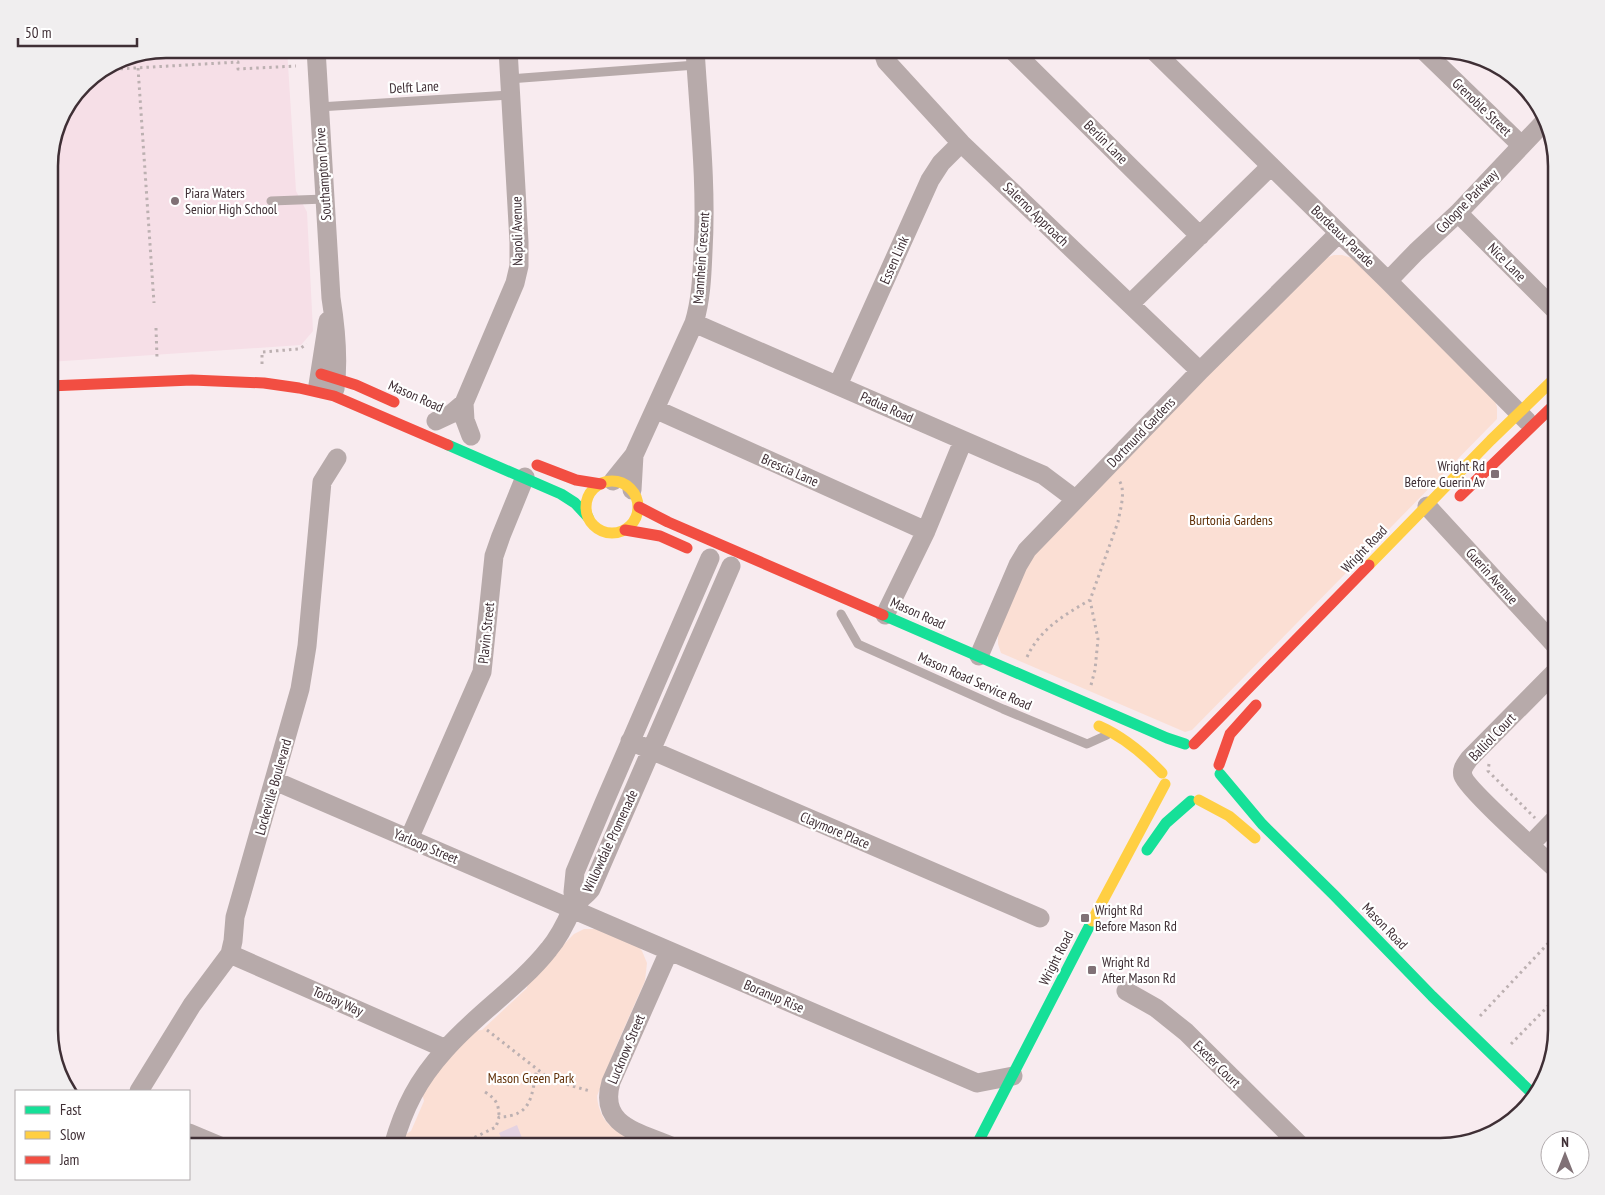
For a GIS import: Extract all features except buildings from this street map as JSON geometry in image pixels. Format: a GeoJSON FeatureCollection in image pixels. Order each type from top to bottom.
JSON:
{"type":"FeatureCollection","features":[{"type":"Feature","properties":{"kind":"street","name":"Southampton Drive"},"geometry":{"type":"LineString","coordinates":[[316,58],[331,298],[336,334],[324,382]]}},
{"type":"Feature","properties":{"kind":"street","name":"Napoli Avenue"},"geometry":{"type":"LineString","coordinates":[[464,403],[515,283],[519,266],[508,58]]}},
{"type":"Feature","properties":{"kind":"street","name":"Mannhein Crescent"},"geometry":{"type":"LineString","coordinates":[[607,483],[634,454],[694,323],[699,306],[705,222],[696,58]]}},
{"type":"Feature","properties":{"kind":"street","name":"Salerno Approach"},"geometry":{"type":"LineString","coordinates":[[885,58],[961,143],[1200,372]]}},
{"type":"Feature","properties":{"kind":"street","name":"Berlin Lane"},"geometry":{"type":"LineString","coordinates":[[1020,58],[1200,236]]}},
{"type":"Feature","properties":{"kind":"street","name":"Bordeaux Parade"},"geometry":{"type":"LineString","coordinates":[[1161,58],[1525,419]]}},
{"type":"Feature","properties":{"kind":"street","name":"Grenoble Street"},"geometry":{"type":"LineString","coordinates":[[1431,58],[1521,145]]}},
{"type":"Feature","properties":{"kind":"street","name":"Cologne Parkway"},"geometry":{"type":"LineString","coordinates":[[1388,281],[1458,213],[1540,126]]}},
{"type":"Feature","properties":{"kind":"street","name":"Essen Link"},"geometry":{"type":"LineString","coordinates":[[838,385],[930,180],[941,163],[961,143]]}},
{"type":"Feature","properties":{"kind":"street"},"geometry":{"type":"LineString","coordinates":[[1130,304],[1271,166]]}},
{"type":"Feature","properties":{"kind":"street","name":"Nice Lane"},"geometry":{"type":"LineString","coordinates":[[1458,213],[1548,303]]}},
{"type":"Feature","properties":{"kind":"street","name":"Dortmund Gardens"},"geometry":{"type":"LineString","coordinates":[[979,656],[1018,565],[1027,550],[1075,499],[1339,233]]}},
{"type":"Feature","properties":{"kind":"street","name":"Southampton Drive"},"geometry":{"type":"LineString","coordinates":[[324,382],[324,343],[331,298]]}},
{"type":"Feature","properties":{"kind":"street","name":"Padua Road"},"geometry":{"type":"LineString","coordinates":[[694,323],[1043,474],[1075,499]]}},
{"type":"Feature","properties":{"kind":"street","name":"Mason Road"},"geometry":{"type":"LineString","coordinates":[[212,380],[262,369]]}},
{"type":"Feature","properties":{"kind":"street","name":"Mason Road"},"geometry":{"type":"LineString","coordinates":[[58,386],[212,380],[280,384],[324,382],[356,385],[405,408]]}},
{"type":"Feature","properties":{"kind":"street","name":"Mason Road"},"geometry":{"type":"LineString","coordinates":[[324,382],[527,469],[576,480],[607,483]]}},
{"type":"Feature","properties":{"kind":"street","name":"Wright Road"},"geometry":{"type":"LineString","coordinates":[[1190,744],[1438,513],[1525,419],[1548,387]]}},
{"type":"Feature","properties":{"kind":"street"},"geometry":{"type":"LineString","coordinates":[[432,420],[451,414],[464,403]]}},
{"type":"Feature","properties":{"kind":"street"},"geometry":{"type":"LineString","coordinates":[[464,403],[465,420],[475,438]]}},
{"type":"Feature","properties":{"kind":"street","name":"Wright Road"},"geometry":{"type":"LineString","coordinates":[[1438,513],[1525,419],[1548,407]]}},
{"type":"Feature","properties":{"kind":"street","name":"Brescia Lane"},"geometry":{"type":"LineString","coordinates":[[655,409],[926,531]]}},
{"type":"Feature","properties":{"kind":"street","name":"Mason Road"},"geometry":{"type":"LineString","coordinates":[[432,420],[475,438]]}},
{"type":"Feature","properties":{"kind":"street"},"geometry":{"type":"LineString","coordinates":[[885,615],[926,531],[963,441]]}},
{"type":"Feature","properties":{"kind":"street","name":"Mannhein Crescent"},"geometry":{"type":"LineString","coordinates":[[634,454],[635,499]]}},
{"type":"Feature","properties":{"kind":"street","name":"Lockeville Boulevard"},"geometry":{"type":"LineString","coordinates":[[140,1090],[192,1005],[230,954],[235,917],[300,689],[322,482],[337,458]]}},
{"type":"Feature","properties":{"kind":"street","name":"Mason Road"},"geometry":{"type":"LineString","coordinates":[[527,469],[575,503],[588,516]]}},
{"type":"Feature","properties":{"kind":"street","name":"Plavin Street"},"geometry":{"type":"LineString","coordinates":[[409,839],[482,672],[494,556],[527,469]]}},
{"type":"Feature","properties":{"kind":"street"},"geometry":{"type":"LineString","coordinates":[[625,530],[635,521],[635,499],[620,482],[607,483],[590,493],[586,509],[588,516],[591,523],[603,532],[610,534],[625,530],[660,536],[736,568]]}},
{"type":"Feature","properties":{"kind":"street","name":"Mason Road"},"geometry":{"type":"LineString","coordinates":[[635,499],[668,522],[1167,738],[1190,744]]}},
{"type":"Feature","properties":{"kind":"street","name":"Guerin Avenue"},"geometry":{"type":"LineString","coordinates":[[1438,513],[1548,637]]}},
{"type":"Feature","properties":{"kind":"street","name":"Willowdale Promenade"},"geometry":{"type":"LineString","coordinates":[[573,907],[575,872],[710,558]]}},
{"type":"Feature","properties":{"kind":"street","name":"Willowdale Promenade"},"geometry":{"type":"LineString","coordinates":[[396,1138],[409,1100],[426,1073],[446,1048],[538,961],[555,941],[573,907],[591,889],[651,750],[736,568]]}},
{"type":"Feature","properties":{"kind":"street"},"geometry":{"type":"LineString","coordinates":[[836,612],[859,622]]}},
{"type":"Feature","properties":{"kind":"street","name":"Balliol Court"},"geometry":{"type":"LineString","coordinates":[[1548,679],[1469,759],[1463,769],[1464,778],[1548,862]]}},
{"type":"Feature","properties":{"kind":"street"},"geometry":{"type":"LineString","coordinates":[[1140,863],[1162,826],[1174,814],[1213,790],[1230,734],[1262,699]]}},
{"type":"Feature","properties":{"kind":"street"},"geometry":{"type":"LineString","coordinates":[[1089,721],[1114,732],[1142,752],[1164,778],[1175,796],[1195,800],[1223,810],[1261,844]]}},
{"type":"Feature","properties":{"kind":"street","name":"Claymore Place"},"geometry":{"type":"LineString","coordinates":[[630,741],[1040,918]]}},
{"type":"Feature","properties":{"kind":"street"},"geometry":{"type":"LineString","coordinates":[[1164,778],[1169,754],[1190,744],[1208,749],[1216,757],[1219,770]]}},
{"type":"Feature","properties":{"kind":"street","name":"Mason Road"},"geometry":{"type":"LineString","coordinates":[[1219,770],[1262,824],[1432,996],[1529,1089]]}},
{"type":"Feature","properties":{"kind":"street","name":"Wright Road"},"geometry":{"type":"LineString","coordinates":[[980,1138],[1123,860],[1151,812],[1164,778]]}},
{"type":"Feature","properties":{"kind":"street","name":"Yarloop Street"},"geometry":{"type":"LineString","coordinates":[[275,782],[573,907]]}},
{"type":"Feature","properties":{"kind":"street"},"geometry":{"type":"LineString","coordinates":[[1530,845],[1548,826]]}},
{"type":"Feature","properties":{"kind":"street","name":"Boranup Rise"},"geometry":{"type":"LineString","coordinates":[[573,907],[669,951],[977,1083]]}},
{"type":"Feature","properties":{"kind":"street","name":"Lucknow Street"},"geometry":{"type":"LineString","coordinates":[[653,1138],[626,1126],[616,1119],[611,1112],[607,1095],[669,951]]}},
{"type":"Feature","properties":{"kind":"street","name":"Torbay Way"},"geometry":{"type":"LineString","coordinates":[[230,954],[446,1048]]}},
{"type":"Feature","properties":{"kind":"street","name":"Exeter Court"},"geometry":{"type":"LineString","coordinates":[[1126,991],[1156,1008],[1186,1032],[1292,1138]]}},
{"type":"Feature","properties":{"kind":"street"},"geometry":{"type":"LineString","coordinates":[[994,1112],[977,1083],[1013,1076]]}},
{"type":"Feature","properties":{"kind":"lane","name":"Delft Lane"},"geometry":{"type":"LineString","coordinates":[[319,106],[510,87],[690,58]]}},
{"type":"Feature","properties":{"kind":"lane"},"geometry":{"type":"LineString","coordinates":[[270,201],[325,198]]}},
{"type":"Feature","properties":{"kind":"lane","name":"Mason Road Service Road"},"geometry":{"type":"LineString","coordinates":[[836,612],[858,644],[1004,710],[1087,744],[1114,732]]}},
{"type":"Feature","properties":{"kind":"path"},"geometry":{"type":"LineString","coordinates":[[118,69],[238,62],[238,69],[296,66]]}},
{"type":"Feature","properties":{"kind":"path"},"geometry":{"type":"LineString","coordinates":[[138,68],[154,303]]}},
{"type":"Feature","properties":{"kind":"path"},"geometry":{"type":"LineString","coordinates":[[156,328],[157,358]]}},
{"type":"Feature","properties":{"kind":"path"},"geometry":{"type":"LineString","coordinates":[[262,369],[262,352],[299,349],[310,342],[324,343]]}},
{"type":"Feature","properties":{"kind":"path"},"geometry":{"type":"LineString","coordinates":[[1090,688],[1095,670],[1098,639],[1090,600],[1118,522],[1122,493],[1120,481]]}},
{"type":"Feature","properties":{"kind":"path"},"geometry":{"type":"LineString","coordinates":[[1026,660],[1039,636],[1047,628],[1090,600]]}},
{"type":"Feature","properties":{"kind":"path"},"geometry":{"type":"LineString","coordinates":[[1490,757],[1488,772],[1548,821]]}},
{"type":"Feature","properties":{"kind":"path"},"geometry":{"type":"LineString","coordinates":[[1476,1020],[1548,944]]}},
{"type":"Feature","properties":{"kind":"path"},"geometry":{"type":"LineString","coordinates":[[1505,1050],[1548,1006]]}},
{"type":"Feature","properties":{"kind":"path"},"geometry":{"type":"LineString","coordinates":[[487,1030],[552,1080],[590,1091]]}},
{"type":"Feature","properties":{"kind":"path"},"geometry":{"type":"LineString","coordinates":[[499,1117],[514,1117],[529,1105],[537,1069]]}},
{"type":"Feature","properties":{"kind":"path"},"geometry":{"type":"LineString","coordinates":[[474,1138],[496,1127],[499,1117],[499,1107],[495,1099],[485,1092]]}},
{"type":"Feature","properties":{"kind":"shaded area","name":"Piara Waters Senior High School"},"geometry":{"type":"Polygon","coordinates":[[[151,58],[288,58],[296,191],[307,212],[313,331],[301,345],[58,361],[58,158],[61,138],[66,124],[76,105],[94,84],[124,66],[151,58]]]}},
{"type":"Feature","properties":{"kind":"green space","name":"Burtonia Gardens"},"geometry":{"type":"Polygon","coordinates":[[[1334,255],[1352,258],[1495,401],[1497,419],[1192,730],[1185,732],[1001,653],[998,644],[998,634],[1031,556],[1321,260],[1334,255]]]}},
{"type":"Feature","properties":{"kind":"green space","name":"Mason Green Park"},"geometry":{"type":"Polygon","coordinates":[[[584,929],[595,929],[638,946],[647,963],[645,981],[597,1096],[599,1109],[605,1120],[614,1128],[625,1133],[627,1138],[402,1138],[411,1131],[424,1101],[422,1093],[428,1082],[474,1031],[482,1030],[527,988],[528,980],[574,934],[584,929]]]}},
{"type":"Feature","properties":{"kind":"traffic: fast"},"geometry":{"type":"LineString","coordinates":[[448,445],[561,494],[575,503],[588,517]]}},
{"type":"Feature","properties":{"kind":"traffic: fast"},"geometry":{"type":"LineString","coordinates":[[883,615],[1167,738],[1185,744]]}},
{"type":"Feature","properties":{"kind":"traffic: fast"},"geometry":{"type":"LineString","coordinates":[[1220,774],[1262,824],[1432,996],[1529,1090]]}},
{"type":"Feature","properties":{"kind":"traffic: fast"},"geometry":{"type":"LineString","coordinates":[[1147,850],[1166,823],[1191,801]]}},
{"type":"Feature","properties":{"kind":"traffic: fast"},"geometry":{"type":"LineString","coordinates":[[980,1138],[1092,921]]}},
{"type":"Feature","properties":{"kind":"traffic: slow"},"geometry":{"type":"LineString","coordinates":[[1369,565],[1491,440],[1548,385]]}},
{"type":"Feature","properties":{"kind":"traffic: slow"},"geometry":{"type":"LineString","coordinates":[[607,481],[617,481],[626,485],[634,493],[638,507],[634,521],[626,529],[617,533],[607,533],[598,529],[590,521],[586,512],[586,502],[590,493],[598,485],[607,481]]}},
{"type":"Feature","properties":{"kind":"traffic: slow"},"geometry":{"type":"LineString","coordinates":[[1099,726],[1133,746],[1162,773]]}},
{"type":"Feature","properties":{"kind":"traffic: slow"},"geometry":{"type":"LineString","coordinates":[[1092,921],[1165,784]]}},
{"type":"Feature","properties":{"kind":"traffic: slow"},"geometry":{"type":"LineString","coordinates":[[1199,800],[1229,816],[1255,838]]}},
{"type":"Feature","properties":{"kind":"traffic: jam"},"geometry":{"type":"LineString","coordinates":[[321,374],[356,385],[394,402]]}},
{"type":"Feature","properties":{"kind":"traffic: jam"},"geometry":{"type":"LineString","coordinates":[[58,386],[192,380],[264,383],[299,388],[334,396],[448,445]]}},
{"type":"Feature","properties":{"kind":"traffic: jam"},"geometry":{"type":"LineString","coordinates":[[1460,496],[1548,411]]}},
{"type":"Feature","properties":{"kind":"traffic: jam"},"geometry":{"type":"LineString","coordinates":[[537,465],[576,480],[601,484]]}},
{"type":"Feature","properties":{"kind":"traffic: jam"},"geometry":{"type":"LineString","coordinates":[[639,507],[668,522],[883,615]]}},
{"type":"Feature","properties":{"kind":"traffic: jam"},"geometry":{"type":"LineString","coordinates":[[625,530],[660,536],[687,548]]}},
{"type":"Feature","properties":{"kind":"traffic: jam"},"geometry":{"type":"LineString","coordinates":[[1194,744],[1369,565]]}},
{"type":"Feature","properties":{"kind":"traffic: jam"},"geometry":{"type":"LineString","coordinates":[[1219,765],[1230,734],[1256,705]]}},
{"type":"Feature","properties":{"kind":"place","name":"Piara Waters Senior High School"},"geometry":{"type":"Point","coordinates":[175,201]}},
{"type":"Feature","properties":{"kind":"place","name":"Wright Rd Before Guerin Av"},"geometry":{"type":"Point","coordinates":[1495,474]}},
{"type":"Feature","properties":{"kind":"place","name":"Wright Rd Before Mason Rd"},"geometry":{"type":"Point","coordinates":[1085,918]}},
{"type":"Feature","properties":{"kind":"place","name":"Wright Rd After Mason Rd"},"geometry":{"type":"Point","coordinates":[1092,970]}}]}
